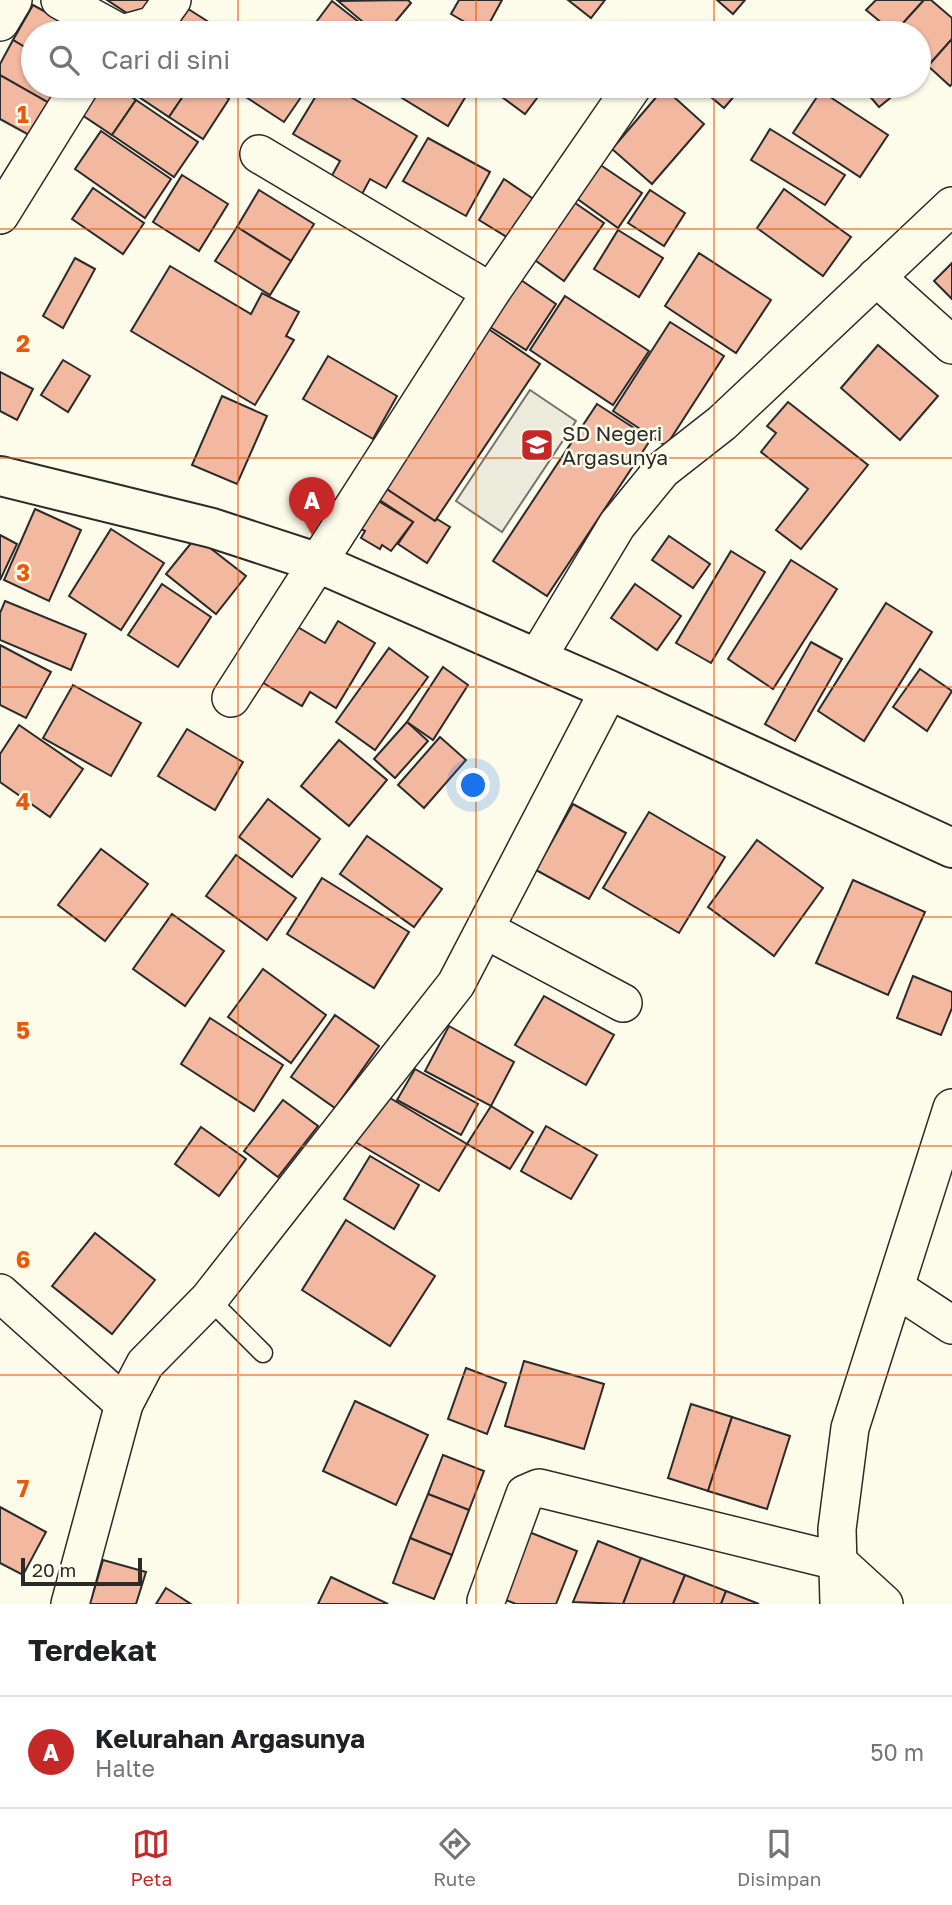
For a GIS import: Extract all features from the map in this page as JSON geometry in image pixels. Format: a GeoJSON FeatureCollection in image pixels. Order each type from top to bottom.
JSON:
{"type":"FeatureCollection","features":[{"type":"Feature","properties":{"kind":"street"},"geometry":{"type":"LineString","coordinates":[[0,22],[13,0]]}},
{"type":"Feature","properties":{"kind":"street"},"geometry":{"type":"LineString","coordinates":[[60,0],[98,21]]}},
{"type":"Feature","properties":{"kind":"street"},"geometry":{"type":"LineString","coordinates":[[157,21],[172,0]]}},
{"type":"Feature","properties":{"kind":"street"},"geometry":{"type":"LineString","coordinates":[[0,215],[73,98]]}},
{"type":"Feature","properties":{"kind":"street"},"geometry":{"type":"LineString","coordinates":[[231,698],[491,292],[625,98]]}},
{"type":"Feature","properties":{"kind":"street"},"geometry":{"type":"LineString","coordinates":[[259,155],[491,292]]}},
{"type":"Feature","properties":{"kind":"street"},"geometry":{"type":"LineString","coordinates":[[537,658],[617,525],[662,470],[722,423],[952,206]]}},
{"type":"Feature","properties":{"kind":"street"},"geometry":{"type":"LineString","coordinates":[[876,277],[952,345]]}},
{"type":"Feature","properties":{"kind":"street"},"geometry":{"type":"LineString","coordinates":[[0,476],[212,528],[316,562],[610,690],[952,848]]}},
{"type":"Feature","properties":{"kind":"street"},"geometry":{"type":"LineString","coordinates":[[70,1604],[124,1404],[145,1364],[209,1299],[456,984],[610,690]]}},
{"type":"Feature","properties":{"kind":"street"},"geometry":{"type":"LineString","coordinates":[[486,930],[623,1003]]}},
{"type":"Feature","properties":{"kind":"street"},"geometry":{"type":"LineString","coordinates":[[839,1604],[837,1529],[850,1428],[897,1289],[952,1108]]}},
{"type":"Feature","properties":{"kind":"street"},"geometry":{"type":"LineString","coordinates":[[897,1289],[952,1325]]}},
{"type":"Feature","properties":{"kind":"street"},"geometry":{"type":"LineString","coordinates":[[0,1293],[124,1404]]}},
{"type":"Feature","properties":{"kind":"street"},"geometry":{"type":"LineString","coordinates":[[486,1601],[520,1505],[531,1489],[557,1491],[837,1561],[884,1604]]}},
{"type":"Feature","properties":{"kind":"lane"},"geometry":{"type":"LineString","coordinates":[[209,1299],[263,1353]]}},
{"type":"Feature","properties":{"kind":"shaded area"},"geometry":{"type":"Polygon","coordinates":[[[530,390],[576,421],[502,532],[456,501],[530,390]]]}},
{"type":"Feature","properties":{"kind":"building"},"geometry":{"type":"Polygon","coordinates":[[[107,0],[166,0],[152,21],[139,21],[107,0]]]}},
{"type":"Feature","properties":{"kind":"building"},"geometry":{"type":"Polygon","coordinates":[[[408,0],[411,3],[396,21],[362,21],[338,1],[408,0]]]}},
{"type":"Feature","properties":{"kind":"building"},"geometry":{"type":"Polygon","coordinates":[[[459,0],[502,0],[491,21],[463,21],[451,14],[459,0]]]}},
{"type":"Feature","properties":{"kind":"building"},"geometry":{"type":"Polygon","coordinates":[[[568,0],[605,0],[591,18],[568,0]]]}},
{"type":"Feature","properties":{"kind":"building"},"geometry":{"type":"Polygon","coordinates":[[[717,0],[745,0],[733,14],[717,0]]]}},
{"type":"Feature","properties":{"kind":"building"},"geometry":{"type":"Polygon","coordinates":[[[876,0],[924,0],[905,21],[879,21],[866,10],[876,0]]]}},
{"type":"Feature","properties":{"kind":"building"},"geometry":{"type":"Polygon","coordinates":[[[924,0],[931,0],[952,18],[952,39],[931,63],[931,21],[905,21],[924,0]]]}},
{"type":"Feature","properties":{"kind":"building"},"geometry":{"type":"Polygon","coordinates":[[[332,1],[358,21],[317,21],[332,1]]]}},
{"type":"Feature","properties":{"kind":"building"},"geometry":{"type":"Polygon","coordinates":[[[33,5],[62,21],[24,21],[33,5]]]}},
{"type":"Feature","properties":{"kind":"building"},"geometry":{"type":"Polygon","coordinates":[[[182,5],[207,21],[172,21],[182,5]]]}},
{"type":"Feature","properties":{"kind":"building"},"geometry":{"type":"Polygon","coordinates":[[[21,26],[21,45],[13,40],[21,26]]]}},
{"type":"Feature","properties":{"kind":"building"},"geometry":{"type":"Polygon","coordinates":[[[952,39],[950,86],[931,69],[931,63],[952,39]]]}},
{"type":"Feature","properties":{"kind":"building"},"geometry":{"type":"Polygon","coordinates":[[[13,40],[21,45],[21,87],[0,75],[0,64],[13,40]]]}},
{"type":"Feature","properties":{"kind":"building"},"geometry":{"type":"Polygon","coordinates":[[[0,75],[21,87],[21,98],[40,98],[56,107],[38,140],[0,119],[0,75]]]}},
{"type":"Feature","properties":{"kind":"building"},"geometry":{"type":"Polygon","coordinates":[[[40,98],[61,98],[56,107],[40,98]]]}},
{"type":"Feature","properties":{"kind":"building"},"geometry":{"type":"Polygon","coordinates":[[[85,98],[136,100],[112,135],[76,111],[85,98]]]}},
{"type":"Feature","properties":{"kind":"building"},"geometry":{"type":"Polygon","coordinates":[[[140,98],[182,98],[169,117],[140,98]]]}},
{"type":"Feature","properties":{"kind":"building"},"geometry":{"type":"Polygon","coordinates":[[[182,98],[229,99],[203,139],[169,117],[182,98]]]}},
{"type":"Feature","properties":{"kind":"building"},"geometry":{"type":"Polygon","coordinates":[[[247,98],[300,98],[284,122],[247,98]]]}},
{"type":"Feature","properties":{"kind":"building"},"geometry":{"type":"Polygon","coordinates":[[[315,98],[352,98],[417,136],[386,188],[370,179],[361,196],[330,179],[340,161],[293,134],[315,98]]]}},
{"type":"Feature","properties":{"kind":"building"},"geometry":{"type":"Polygon","coordinates":[[[402,98],[465,98],[448,126],[402,98]]]}},
{"type":"Feature","properties":{"kind":"building"},"geometry":{"type":"Polygon","coordinates":[[[503,98],[537,98],[525,114],[503,98]]]}},
{"type":"Feature","properties":{"kind":"building"},"geometry":{"type":"Polygon","coordinates":[[[655,98],[675,98],[704,124],[652,184],[612,149],[655,98]]]}},
{"type":"Feature","properties":{"kind":"building"},"geometry":{"type":"Polygon","coordinates":[[[712,98],[733,98],[724,108],[712,98]]]}},
{"type":"Feature","properties":{"kind":"building"},"geometry":{"type":"Polygon","coordinates":[[[816,98],[832,98],[888,135],[860,177],[793,133],[816,98]]]}},
{"type":"Feature","properties":{"kind":"building"},"geometry":{"type":"Polygon","coordinates":[[[871,98],[890,98],[879,107],[871,98]]]}},
{"type":"Feature","properties":{"kind":"building"},"geometry":{"type":"Polygon","coordinates":[[[136,100],[198,142],[174,177],[112,135],[136,100]]]}},
{"type":"Feature","properties":{"kind":"building"},"geometry":{"type":"Polygon","coordinates":[[[770,129],[845,175],[825,205],[751,160],[770,129]]]}},
{"type":"Feature","properties":{"kind":"building"},"geometry":{"type":"Polygon","coordinates":[[[101,131],[171,179],[145,218],[75,169],[101,131]]]}},
{"type":"Feature","properties":{"kind":"building"},"geometry":{"type":"Polygon","coordinates":[[[428,138],[490,172],[466,216],[403,181],[428,138]]]}},
{"type":"Feature","properties":{"kind":"building"},"geometry":{"type":"Polygon","coordinates":[[[596,162],[642,193],[618,228],[572,195],[596,162]]]}},
{"type":"Feature","properties":{"kind":"building"},"geometry":{"type":"Polygon","coordinates":[[[182,175],[228,204],[199,251],[153,222],[182,175]]]}},
{"type":"Feature","properties":{"kind":"building"},"geometry":{"type":"Polygon","coordinates":[[[504,179],[535,200],[510,239],[479,220],[504,179]]]}},
{"type":"Feature","properties":{"kind":"building"},"geometry":{"type":"Polygon","coordinates":[[[93,188],[144,223],[123,254],[72,219],[93,188]]]}},
{"type":"Feature","properties":{"kind":"building"},"geometry":{"type":"Polygon","coordinates":[[[784,189],[851,237],[823,276],[757,228],[784,189]]]}},
{"type":"Feature","properties":{"kind":"building"},"geometry":{"type":"Polygon","coordinates":[[[259,190],[314,224],[291,261],[237,227],[259,190]]]}},
{"type":"Feature","properties":{"kind":"building"},"geometry":{"type":"Polygon","coordinates":[[[650,190],[685,213],[664,246],[628,223],[650,190]]]}},
{"type":"Feature","properties":{"kind":"building"},"geometry":{"type":"Polygon","coordinates":[[[565,196],[604,223],[564,281],[525,253],[565,196]]]}},
{"type":"Feature","properties":{"kind":"building"},"geometry":{"type":"Polygon","coordinates":[[[237,227],[291,261],[270,295],[215,261],[237,227]]]}},
{"type":"Feature","properties":{"kind":"building"},"geometry":{"type":"Polygon","coordinates":[[[618,230],[663,258],[639,297],[594,269],[618,230]]]}},
{"type":"Feature","properties":{"kind":"building"},"geometry":{"type":"Polygon","coordinates":[[[699,253],[771,300],[736,353],[665,306],[699,253]]]}},
{"type":"Feature","properties":{"kind":"building"},"geometry":{"type":"Polygon","coordinates":[[[75,258],[95,269],[63,328],[43,316],[75,258]]]}},
{"type":"Feature","properties":{"kind":"building"},"geometry":{"type":"Polygon","coordinates":[[[952,263],[952,299],[934,281],[952,263]]]}},
{"type":"Feature","properties":{"kind":"building"},"geometry":{"type":"Polygon","coordinates":[[[170,266],[251,314],[262,293],[299,312],[286,336],[294,340],[255,405],[131,331],[170,266]]]}},
{"type":"Feature","properties":{"kind":"building"},"geometry":{"type":"Polygon","coordinates":[[[521,280],[556,304],[526,350],[490,327],[521,280]]]}},
{"type":"Feature","properties":{"kind":"building"},"geometry":{"type":"Polygon","coordinates":[[[565,296],[649,351],[613,405],[530,350],[565,296]]]}},
{"type":"Feature","properties":{"kind":"building"},"geometry":{"type":"Polygon","coordinates":[[[670,322],[724,356],[666,446],[613,411],[670,322]]]}},
{"type":"Feature","properties":{"kind":"building"},"geometry":{"type":"Polygon","coordinates":[[[487,328],[540,364],[435,521],[382,486],[487,328]]]}},
{"type":"Feature","properties":{"kind":"building"},"geometry":{"type":"Polygon","coordinates":[[[878,345],[938,396],[900,440],[841,388],[878,345]]]}},
{"type":"Feature","properties":{"kind":"building"},"geometry":{"type":"Polygon","coordinates":[[[328,356],[397,396],[373,439],[303,399],[328,356]]]}},
{"type":"Feature","properties":{"kind":"building"},"geometry":{"type":"Polygon","coordinates":[[[63,360],[90,376],[68,412],[41,395],[63,360]]]}},
{"type":"Feature","properties":{"kind":"building"},"geometry":{"type":"Polygon","coordinates":[[[0,372],[33,389],[17,420],[0,411],[0,372]]]}},
{"type":"Feature","properties":{"kind":"building"},"geometry":{"type":"Polygon","coordinates":[[[222,396],[267,416],[237,484],[192,465],[222,396]]]}},
{"type":"Feature","properties":{"kind":"building"},"geometry":{"type":"Polygon","coordinates":[[[788,402],[868,465],[801,549],[776,530],[808,489],[761,452],[776,433],[767,426],[788,402]]]}},
{"type":"Feature","properties":{"kind":"building"},"geometry":{"type":"Polygon","coordinates":[[[597,404],[651,439],[547,596],[493,561],[597,404]]]}},
{"type":"Feature","properties":{"kind":"building"},"geometry":{"type":"Polygon","coordinates":[[[382,486],[435,521],[437,519],[450,527],[427,563],[398,544],[413,522],[375,497],[382,486]]]}},
{"type":"Feature","properties":{"kind":"building"},"geometry":{"type":"Polygon","coordinates":[[[375,499],[413,522],[391,551],[382,545],[380,549],[361,538],[365,531],[357,527],[375,499]]]}},
{"type":"Feature","properties":{"kind":"building"},"geometry":{"type":"Polygon","coordinates":[[[35,509],[81,530],[49,601],[4,580],[35,509]]]}},
{"type":"Feature","properties":{"kind":"building"},"geometry":{"type":"Polygon","coordinates":[[[111,529],[164,563],[121,630],[69,596],[111,529]]]}},
{"type":"Feature","properties":{"kind":"building"},"geometry":{"type":"Polygon","coordinates":[[[0,535],[17,544],[0,580],[0,535]]]}},
{"type":"Feature","properties":{"kind":"building"},"geometry":{"type":"Polygon","coordinates":[[[669,536],[710,564],[693,588],[652,560],[669,536]]]}},
{"type":"Feature","properties":{"kind":"building"},"geometry":{"type":"Polygon","coordinates":[[[196,537],[246,576],[216,614],[166,574],[196,537]]]}},
{"type":"Feature","properties":{"kind":"building"},"geometry":{"type":"Polygon","coordinates":[[[731,551],[765,572],[711,663],[676,643],[731,551]]]}},
{"type":"Feature","properties":{"kind":"building"},"geometry":{"type":"Polygon","coordinates":[[[791,560],[837,589],[773,689],[728,659],[791,560]]]}},
{"type":"Feature","properties":{"kind":"building"},"geometry":{"type":"Polygon","coordinates":[[[162,584],[211,617],[178,667],[128,635],[162,584]]]}},
{"type":"Feature","properties":{"kind":"building"},"geometry":{"type":"Polygon","coordinates":[[[635,584],[681,616],[657,650],[611,618],[635,584]]]}},
{"type":"Feature","properties":{"kind":"building"},"geometry":{"type":"Polygon","coordinates":[[[5,601],[86,634],[71,670],[0,640],[0,613],[5,601]]]}},
{"type":"Feature","properties":{"kind":"building"},"geometry":{"type":"Polygon","coordinates":[[[886,603],[932,632],[864,741],[818,711],[886,603]]]}},
{"type":"Feature","properties":{"kind":"building"},"geometry":{"type":"Polygon","coordinates":[[[338,621],[375,643],[336,708],[310,692],[302,706],[255,678],[289,622],[325,643],[338,621]]]}},
{"type":"Feature","properties":{"kind":"building"},"geometry":{"type":"Polygon","coordinates":[[[811,642],[842,659],[795,741],[765,724],[811,642]]]}},
{"type":"Feature","properties":{"kind":"building"},"geometry":{"type":"Polygon","coordinates":[[[0,645],[51,672],[26,718],[0,705],[0,645]]]}},
{"type":"Feature","properties":{"kind":"building"},"geometry":{"type":"Polygon","coordinates":[[[389,648],[428,677],[375,750],[336,722],[389,648]]]}},
{"type":"Feature","properties":{"kind":"building"},"geometry":{"type":"Polygon","coordinates":[[[443,667],[468,685],[433,740],[407,722],[443,667]]]}},
{"type":"Feature","properties":{"kind":"building"},"geometry":{"type":"Polygon","coordinates":[[[920,669],[952,691],[927,731],[893,707],[920,669]]]}},
{"type":"Feature","properties":{"kind":"building"},"geometry":{"type":"Polygon","coordinates":[[[73,685],[141,723],[111,776],[43,738],[73,685]]]}},
{"type":"Feature","properties":{"kind":"building"},"geometry":{"type":"Polygon","coordinates":[[[407,722],[428,741],[395,778],[374,759],[407,722]]]}},
{"type":"Feature","properties":{"kind":"building"},"geometry":{"type":"Polygon","coordinates":[[[19,725],[83,769],[50,817],[0,782],[0,754],[19,725]]]}},
{"type":"Feature","properties":{"kind":"building"},"geometry":{"type":"Polygon","coordinates":[[[187,729],[243,762],[215,810],[158,776],[187,729]]]}},
{"type":"Feature","properties":{"kind":"building"},"geometry":{"type":"Polygon","coordinates":[[[440,737],[466,760],[424,808],[398,785],[440,737]]]}},
{"type":"Feature","properties":{"kind":"building"},"geometry":{"type":"Polygon","coordinates":[[[339,740],[387,780],[349,826],[301,786],[339,740]]]}},
{"type":"Feature","properties":{"kind":"building"},"geometry":{"type":"Polygon","coordinates":[[[268,799],[320,839],[292,877],[239,837],[268,799]]]}},
{"type":"Feature","properties":{"kind":"building"},"geometry":{"type":"Polygon","coordinates":[[[573,804],[626,833],[589,899],[536,870],[573,804]]]}},
{"type":"Feature","properties":{"kind":"building"},"geometry":{"type":"Polygon","coordinates":[[[649,812],[725,857],[679,933],[603,888],[649,812]]]}},
{"type":"Feature","properties":{"kind":"building"},"geometry":{"type":"Polygon","coordinates":[[[367,836],[442,889],[414,927],[340,874],[367,836]]]}},
{"type":"Feature","properties":{"kind":"building"},"geometry":{"type":"Polygon","coordinates":[[[757,840],[823,888],[774,956],[708,907],[757,840]]]}},
{"type":"Feature","properties":{"kind":"building"},"geometry":{"type":"Polygon","coordinates":[[[101,849],[148,884],[105,941],[58,905],[101,849]]]}},
{"type":"Feature","properties":{"kind":"building"},"geometry":{"type":"Polygon","coordinates":[[[236,855],[296,898],[267,940],[206,896],[236,855]]]}},
{"type":"Feature","properties":{"kind":"building"},"geometry":{"type":"Polygon","coordinates":[[[322,878],[409,932],[374,988],[287,934],[322,878]]]}},
{"type":"Feature","properties":{"kind":"building"},"geometry":{"type":"Polygon","coordinates":[[[853,880],[925,912],[888,995],[816,963],[853,880]]]}},
{"type":"Feature","properties":{"kind":"building"},"geometry":{"type":"Polygon","coordinates":[[[172,914],[224,951],[185,1006],[133,969],[172,914]]]}},
{"type":"Feature","properties":{"kind":"building"},"geometry":{"type":"Polygon","coordinates":[[[263,969],[326,1015],[291,1063],[228,1017],[263,969]]]}},
{"type":"Feature","properties":{"kind":"building"},"geometry":{"type":"Polygon","coordinates":[[[913,976],[952,992],[952,1008],[941,1035],[897,1018],[913,976]]]}},
{"type":"Feature","properties":{"kind":"building"},"geometry":{"type":"Polygon","coordinates":[[[544,996],[614,1035],[586,1085],[515,1045],[544,996]]]}},
{"type":"Feature","properties":{"kind":"building"},"geometry":{"type":"Polygon","coordinates":[[[335,1015],[379,1046],[335,1108],[291,1077],[335,1015]]]}},
{"type":"Feature","properties":{"kind":"building"},"geometry":{"type":"Polygon","coordinates":[[[210,1018],[283,1065],[254,1111],[181,1064],[210,1018]]]}},
{"type":"Feature","properties":{"kind":"building"},"geometry":{"type":"Polygon","coordinates":[[[449,1026],[514,1062],[491,1106],[425,1071],[449,1026]]]}},
{"type":"Feature","properties":{"kind":"building"},"geometry":{"type":"Polygon","coordinates":[[[415,1069],[478,1104],[461,1135],[397,1100],[415,1069]]]}},
{"type":"Feature","properties":{"kind":"building"},"geometry":{"type":"Polygon","coordinates":[[[380,1092],[467,1144],[439,1191],[352,1140],[380,1092]]]}},
{"type":"Feature","properties":{"kind":"building"},"geometry":{"type":"Polygon","coordinates":[[[283,1100],[318,1126],[278,1177],[244,1151],[283,1100]]]}},
{"type":"Feature","properties":{"kind":"building"},"geometry":{"type":"Polygon","coordinates":[[[491,1106],[533,1132],[510,1169],[467,1144],[491,1106]]]}},
{"type":"Feature","properties":{"kind":"building"},"geometry":{"type":"Polygon","coordinates":[[[546,1126],[597,1155],[571,1199],[521,1171],[546,1126]]]}},
{"type":"Feature","properties":{"kind":"building"},"geometry":{"type":"Polygon","coordinates":[[[201,1127],[246,1159],[219,1196],[175,1164],[201,1127]]]}},
{"type":"Feature","properties":{"kind":"building"},"geometry":{"type":"Polygon","coordinates":[[[370,1156],[419,1185],[394,1229],[344,1199],[370,1156]]]}},
{"type":"Feature","properties":{"kind":"building"},"geometry":{"type":"Polygon","coordinates":[[[346,1220],[435,1276],[390,1346],[302,1290],[346,1220]]]}},
{"type":"Feature","properties":{"kind":"building"},"geometry":{"type":"Polygon","coordinates":[[[95,1233],[155,1280],[112,1334],[52,1286],[95,1233]]]}},
{"type":"Feature","properties":{"kind":"building"},"geometry":{"type":"Polygon","coordinates":[[[524,1361],[604,1384],[584,1449],[505,1426],[524,1361]]]}},
{"type":"Feature","properties":{"kind":"building"},"geometry":{"type":"Polygon","coordinates":[[[466,1368],[506,1383],[487,1434],[448,1419],[466,1368]]]}},
{"type":"Feature","properties":{"kind":"building"},"geometry":{"type":"Polygon","coordinates":[[[355,1401],[428,1435],[396,1505],[323,1471],[355,1401]]]}},
{"type":"Feature","properties":{"kind":"building"},"geometry":{"type":"Polygon","coordinates":[[[691,1404],[732,1417],[708,1491],[668,1478],[691,1404]]]}},
{"type":"Feature","properties":{"kind":"building"},"geometry":{"type":"Polygon","coordinates":[[[732,1417],[790,1436],[767,1509],[708,1491],[732,1417]]]}},
{"type":"Feature","properties":{"kind":"building"},"geometry":{"type":"Polygon","coordinates":[[[443,1455],[484,1471],[469,1510],[428,1494],[443,1455]]]}},
{"type":"Feature","properties":{"kind":"building"},"geometry":{"type":"Polygon","coordinates":[[[428,1494],[469,1510],[452,1555],[410,1538],[428,1494]]]}},
{"type":"Feature","properties":{"kind":"building"},"geometry":{"type":"Polygon","coordinates":[[[0,1507],[46,1532],[23,1575],[0,1563],[0,1507]]]}},
{"type":"Feature","properties":{"kind":"building"},"geometry":{"type":"Polygon","coordinates":[[[529,1532],[577,1551],[556,1604],[516,1604],[503,1599],[529,1532]]]}},
{"type":"Feature","properties":{"kind":"building"},"geometry":{"type":"Polygon","coordinates":[[[410,1538],[452,1555],[434,1599],[393,1583],[410,1538]]]}},
{"type":"Feature","properties":{"kind":"building"},"geometry":{"type":"Polygon","coordinates":[[[598,1541],[641,1558],[623,1604],[573,1602],[598,1541]]]}},
{"type":"Feature","properties":{"kind":"building"},"geometry":{"type":"Polygon","coordinates":[[[641,1558],[685,1575],[673,1604],[623,1604],[641,1558]]]}},
{"type":"Feature","properties":{"kind":"building"},"geometry":{"type":"Polygon","coordinates":[[[103,1560],[146,1572],[136,1604],[90,1604],[103,1560]]]}},
{"type":"Feature","properties":{"kind":"building"},"geometry":{"type":"Polygon","coordinates":[[[685,1575],[726,1591],[721,1604],[673,1604],[685,1575]]]}},
{"type":"Feature","properties":{"kind":"building"},"geometry":{"type":"Polygon","coordinates":[[[331,1577],[388,1604],[318,1604],[331,1577]]]}},
{"type":"Feature","properties":{"kind":"building"},"geometry":{"type":"Polygon","coordinates":[[[166,1588],[191,1604],[156,1604],[166,1588]]]}},
{"type":"Feature","properties":{"kind":"building"},"geometry":{"type":"Polygon","coordinates":[[[726,1591],[759,1604],[721,1604],[726,1591]]]}},
{"type":"Feature","properties":{"kind":"place","name":"SD Negeri Argasunya"},"geometry":{"type":"Point","coordinates":[537,445]}},
{"type":"Feature","properties":{"kind":"place","name":"Kelurahan Argasunya"},"geometry":{"type":"Point","coordinates":[312,535]}}]}
